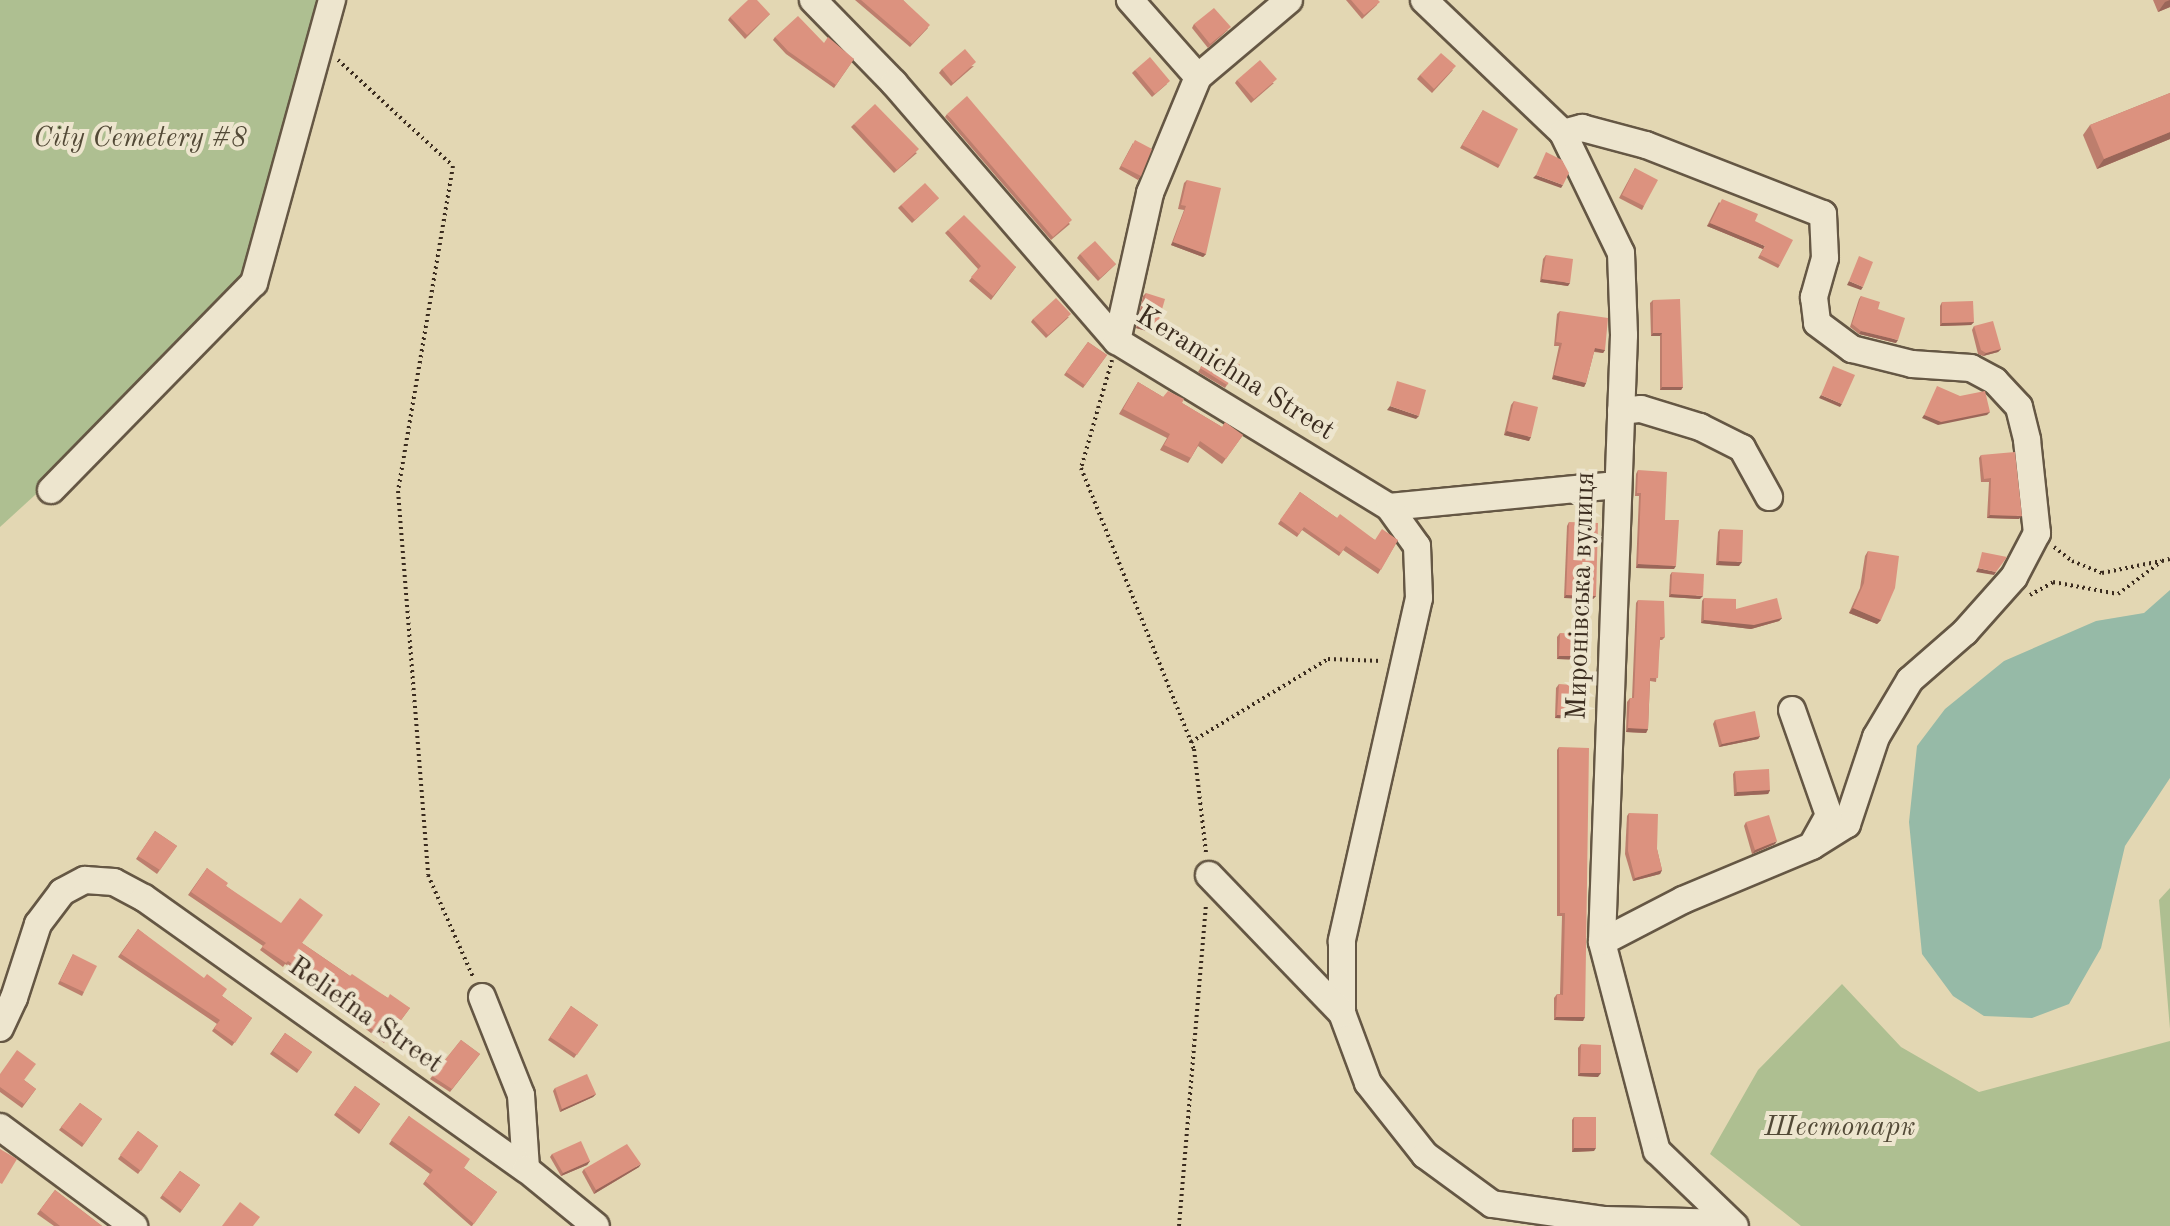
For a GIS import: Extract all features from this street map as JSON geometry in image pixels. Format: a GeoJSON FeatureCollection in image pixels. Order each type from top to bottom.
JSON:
{"type":"FeatureCollection","features":[{"type":"Feature","properties":{"kind":"street"},"geometry":{"type":"LineString","coordinates":[[51,490],[254,283],[322,46],[332,0]]}},
{"type":"Feature","properties":{"kind":"street","name":"Keramichna Street"},"geometry":{"type":"LineString","coordinates":[[813,0],[894,83],[1117,341],[1389,507]]}},
{"type":"Feature","properties":{"kind":"street"},"geometry":{"type":"LineString","coordinates":[[1130,0],[1198,77]]}},
{"type":"Feature","properties":{"kind":"street"},"geometry":{"type":"LineString","coordinates":[[1117,341],[1150,193],[1198,77],[1289,0]]}},
{"type":"Feature","properties":{"kind":"street","name":"Миронівська вулиця"},"geometry":{"type":"LineString","coordinates":[[1424,0],[1563,133],[1621,253],[1624,335],[1602,942],[1657,1151],[1733,1224]]}},
{"type":"Feature","properties":{"kind":"street"},"geometry":{"type":"LineString","coordinates":[[1563,133],[1582,128],[1646,145],[1823,214],[1825,258],[1814,297],[1817,323],[1852,349],[1912,364],[1971,368],[1995,381],[2019,407],[2027,440],[2037,533],[2014,577],[1965,632],[1910,680],[1876,737],[1847,824],[1812,846],[1683,900],[1602,942]]}},
{"type":"Feature","properties":{"kind":"street"},"geometry":{"type":"LineString","coordinates":[[1621,411],[1641,409],[1700,427],[1742,448],[1769,497]]}},
{"type":"Feature","properties":{"kind":"street"},"geometry":{"type":"LineString","coordinates":[[1389,507],[1617,485]]}},
{"type":"Feature","properties":{"kind":"street"},"geometry":{"type":"LineString","coordinates":[[1389,507],[1417,546],[1419,598],[1342,941],[1342,1013],[1368,1083],[1425,1155],[1492,1204],[1605,1220],[1733,1224]]}},
{"type":"Feature","properties":{"kind":"street"},"geometry":{"type":"LineString","coordinates":[[1792,710],[1829,815],[1812,846]]}},
{"type":"Feature","properties":{"kind":"street"},"geometry":{"type":"LineString","coordinates":[[1209,875],[1342,1013]]}},
{"type":"Feature","properties":{"kind":"street","name":"Reliefna Street"},"geometry":{"type":"LineString","coordinates":[[0,1028],[14,998],[38,924],[62,892],[85,880],[114,882],[144,898],[526,1169],[596,1226]]}},
{"type":"Feature","properties":{"kind":"street"},"geometry":{"type":"LineString","coordinates":[[482,997],[521,1095],[526,1169]]}},
{"type":"Feature","properties":{"kind":"street"},"geometry":{"type":"LineString","coordinates":[[0,1127],[134,1226]]}},
{"type":"Feature","properties":{"kind":"path"},"geometry":{"type":"LineString","coordinates":[[322,46],[453,166],[398,491],[428,875],[482,997]]}},
{"type":"Feature","properties":{"kind":"path"},"geometry":{"type":"LineString","coordinates":[[1117,341],[1081,468],[1191,742],[1209,875],[1179,1226]]}},
{"type":"Feature","properties":{"kind":"path"},"geometry":{"type":"LineString","coordinates":[[2037,533],[2072,561],[2102,573],[2170,559]]}},
{"type":"Feature","properties":{"kind":"path"},"geometry":{"type":"LineString","coordinates":[[2028,596],[2053,582],[2118,594],[2162,561]]}},
{"type":"Feature","properties":{"kind":"path"},"geometry":{"type":"LineString","coordinates":[[1191,742],[1328,659],[1405,662]]}},
{"type":"Feature","properties":{"kind":"green space","name":"City Cemetery #8"},"geometry":{"type":"Polygon","coordinates":[[[0,0],[319,0],[243,280],[69,464],[0,527],[0,0]]]}},
{"type":"Feature","properties":{"kind":"green space"},"geometry":{"type":"Polygon","coordinates":[[[2170,888],[2170,1029],[2159,900],[2170,888]]]}},
{"type":"Feature","properties":{"kind":"green space","name":"Шестопарк"},"geometry":{"type":"Polygon","coordinates":[[[1842,984],[1901,1047],[1979,1092],[2170,1041],[2170,1226],[1801,1226],[1710,1154],[1758,1070],[1842,984]]]}},
{"type":"Feature","properties":{"kind":"shaded area"},"geometry":{"type":"Polygon","coordinates":[[[2170,590],[2170,778],[2125,846],[2101,948],[2069,1004],[2032,1018],[1984,1016],[1953,996],[1922,954],[1909,822],[1917,746],[1945,709],[2004,661],[2096,621],[2144,613],[2170,590]]]}},
{"type":"Feature","properties":{"kind":"building"},"geometry":{"type":"Polygon","coordinates":[[[748,0],[757,0],[770,14],[747,35],[730,17],[748,0]]]}},
{"type":"Feature","properties":{"kind":"building"},"geometry":{"type":"Polygon","coordinates":[[[861,0],[903,0],[930,25],[912,44],[861,0]]]}},
{"type":"Feature","properties":{"kind":"building"},"geometry":{"type":"Polygon","coordinates":[[[1351,0],[1378,0],[1380,2],[1364,15],[1351,0]]]}},
{"type":"Feature","properties":{"kind":"building"},"geometry":{"type":"Polygon","coordinates":[[[1214,8],[1231,27],[1210,44],[1194,24],[1214,8]]]}},
{"type":"Feature","properties":{"kind":"building"},"geometry":{"type":"Polygon","coordinates":[[[798,16],[824,43],[828,37],[854,59],[836,85],[788,51],[775,37],[798,16]]]}},
{"type":"Feature","properties":{"kind":"building"},"geometry":{"type":"Polygon","coordinates":[[[965,49],[976,62],[953,83],[942,69],[965,49]]]}},
{"type":"Feature","properties":{"kind":"building"},"geometry":{"type":"Polygon","coordinates":[[[1441,53],[1456,66],[1434,89],[1420,75],[1441,53]]]}},
{"type":"Feature","properties":{"kind":"building"},"geometry":{"type":"Polygon","coordinates":[[[1150,57],[1170,81],[1155,94],[1135,70],[1150,57]]]}},
{"type":"Feature","properties":{"kind":"building"},"geometry":{"type":"Polygon","coordinates":[[[1260,60],[1277,79],[1254,99],[1237,80],[1260,60]]]}},
{"type":"Feature","properties":{"kind":"building"},"geometry":{"type":"Polygon","coordinates":[[[2170,93],[2170,132],[2104,159],[2090,125],[2170,93]]]}},
{"type":"Feature","properties":{"kind":"building"},"geometry":{"type":"Polygon","coordinates":[[[967,96],[1072,220],[1053,237],[947,114],[967,96]]]}},
{"type":"Feature","properties":{"kind":"building"},"geometry":{"type":"Polygon","coordinates":[[[875,104],[919,149],[897,170],[854,124],[875,104]]]}},
{"type":"Feature","properties":{"kind":"building"},"geometry":{"type":"Polygon","coordinates":[[[1483,110],[1518,129],[1500,165],[1462,145],[1483,110]]]}},
{"type":"Feature","properties":{"kind":"building"},"geometry":{"type":"Polygon","coordinates":[[[1135,140],[1152,149],[1141,176],[1121,166],[1135,140]]]}},
{"type":"Feature","properties":{"kind":"building"},"geometry":{"type":"Polygon","coordinates":[[[1546,152],[1562,160],[1569,173],[1563,185],[1536,175],[1546,152]]]}},
{"type":"Feature","properties":{"kind":"building"},"geometry":{"type":"Polygon","coordinates":[[[1635,168],[1658,180],[1644,206],[1622,195],[1635,168]]]}},
{"type":"Feature","properties":{"kind":"building"},"geometry":{"type":"Polygon","coordinates":[[[1187,180],[1221,188],[1206,254],[1173,242],[1186,206],[1181,205],[1187,180]]]}},
{"type":"Feature","properties":{"kind":"building"},"geometry":{"type":"Polygon","coordinates":[[[925,183],[939,198],[915,220],[901,205],[925,183]]]}},
{"type":"Feature","properties":{"kind":"building"},"geometry":{"type":"Polygon","coordinates":[[[1722,199],[1758,214],[1755,221],[1793,240],[1780,265],[1760,255],[1765,246],[1710,223],[1722,199]]]}},
{"type":"Feature","properties":{"kind":"building"},"geometry":{"type":"Polygon","coordinates":[[[964,215],[1016,267],[993,296],[971,277],[981,266],[948,230],[964,215]]]}},
{"type":"Feature","properties":{"kind":"building"},"geometry":{"type":"Polygon","coordinates":[[[1095,241],[1116,264],[1100,278],[1080,254],[1095,241]]]}},
{"type":"Feature","properties":{"kind":"building"},"geometry":{"type":"Polygon","coordinates":[[[1546,255],[1573,259],[1570,283],[1542,279],[1546,255]]]}},
{"type":"Feature","properties":{"kind":"building"},"geometry":{"type":"Polygon","coordinates":[[[1859,256],[1873,262],[1863,287],[1849,281],[1859,256]]]}},
{"type":"Feature","properties":{"kind":"building"},"geometry":{"type":"Polygon","coordinates":[[[1146,293],[1165,299],[1156,330],[1139,325],[1146,293]]]}},
{"type":"Feature","properties":{"kind":"building"},"geometry":{"type":"Polygon","coordinates":[[[1861,296],[1880,302],[1878,309],[1905,318],[1898,340],[1861,331],[1852,324],[1861,296]]]}},
{"type":"Feature","properties":{"kind":"building"},"geometry":{"type":"Polygon","coordinates":[[[1056,298],[1071,314],[1048,335],[1033,319],[1056,298]]]}},
{"type":"Feature","properties":{"kind":"building"},"geometry":{"type":"Polygon","coordinates":[[[1680,299],[1683,387],[1662,387],[1662,333],[1653,333],[1653,300],[1680,299]]]}},
{"type":"Feature","properties":{"kind":"building"},"geometry":{"type":"Polygon","coordinates":[[[1973,301],[1974,322],[1942,323],[1942,302],[1973,301]]]}},
{"type":"Feature","properties":{"kind":"building"},"geometry":{"type":"Polygon","coordinates":[[[1560,311],[1608,318],[1605,350],[1595,348],[1586,383],[1554,375],[1562,343],[1556,342],[1560,311]]]}},
{"type":"Feature","properties":{"kind":"building"},"geometry":{"type":"Polygon","coordinates":[[[1993,321],[2001,349],[1986,353],[1981,350],[1974,326],[1993,321]]]}},
{"type":"Feature","properties":{"kind":"building"},"geometry":{"type":"Polygon","coordinates":[[[1088,342],[1107,355],[1085,385],[1066,372],[1088,342]]]}},
{"type":"Feature","properties":{"kind":"building"},"geometry":{"type":"Polygon","coordinates":[[[1212,350],[1240,365],[1227,385],[1200,368],[1212,350]]]}},
{"type":"Feature","properties":{"kind":"building"},"geometry":{"type":"Polygon","coordinates":[[[1833,366],[1855,375],[1842,404],[1821,395],[1833,366]]]}},
{"type":"Feature","properties":{"kind":"building"},"geometry":{"type":"Polygon","coordinates":[[[1397,381],[1426,390],[1419,416],[1390,406],[1397,381]]]}},
{"type":"Feature","properties":{"kind":"building"},"geometry":{"type":"Polygon","coordinates":[[[1138,382],[1163,397],[1168,391],[1184,399],[1182,403],[1222,427],[1225,422],[1243,435],[1226,459],[1200,441],[1191,458],[1164,445],[1170,434],[1123,409],[1138,382]]]}},
{"type":"Feature","properties":{"kind":"building"},"geometry":{"type":"Polygon","coordinates":[[[1937,386],[1960,396],[1985,391],[1990,412],[1941,422],[1924,415],[1937,386]]]}},
{"type":"Feature","properties":{"kind":"building"},"geometry":{"type":"Polygon","coordinates":[[[1514,401],[1538,407],[1531,437],[1507,431],[1514,401]]]}},
{"type":"Feature","properties":{"kind":"building"},"geometry":{"type":"Polygon","coordinates":[[[2015,452],[2022,516],[1990,515],[1991,478],[1984,479],[1981,455],[2015,452]]]}},
{"type":"Feature","properties":{"kind":"building"},"geometry":{"type":"Polygon","coordinates":[[[1638,470],[1667,472],[1665,520],[1679,520],[1676,566],[1638,564],[1641,493],[1637,493],[1638,470]]]}},
{"type":"Feature","properties":{"kind":"building"},"geometry":{"type":"Polygon","coordinates":[[[1300,492],[1337,518],[1340,514],[1375,540],[1382,529],[1398,540],[1381,570],[1346,546],[1341,553],[1304,527],[1299,534],[1280,520],[1300,492]]]}},
{"type":"Feature","properties":{"kind":"building"},"geometry":{"type":"Polygon","coordinates":[[[1569,522],[1598,523],[1596,596],[1566,595],[1569,522]]]}},
{"type":"Feature","properties":{"kind":"building"},"geometry":{"type":"Polygon","coordinates":[[[1720,529],[1743,530],[1742,562],[1719,561],[1720,529]]]}},
{"type":"Feature","properties":{"kind":"building"},"geometry":{"type":"Polygon","coordinates":[[[1868,551],[1899,556],[1895,588],[1881,620],[1853,608],[1864,583],[1868,551]]]}},
{"type":"Feature","properties":{"kind":"building"},"geometry":{"type":"Polygon","coordinates":[[[1982,552],[2007,557],[1996,572],[1978,568],[1982,552]]]}},
{"type":"Feature","properties":{"kind":"building"},"geometry":{"type":"Polygon","coordinates":[[[1672,572],[1704,574],[1703,596],[1671,594],[1672,572]]]}},
{"type":"Feature","properties":{"kind":"building"},"geometry":{"type":"Polygon","coordinates":[[[1704,598],[1736,599],[1736,609],[1777,598],[1782,618],[1754,625],[1704,620],[1704,598]]]}},
{"type":"Feature","properties":{"kind":"building"},"geometry":{"type":"Polygon","coordinates":[[[1638,600],[1664,601],[1665,637],[1660,637],[1658,678],[1650,678],[1648,729],[1628,728],[1630,698],[1634,698],[1638,600]]]}},
{"type":"Feature","properties":{"kind":"building"},"geometry":{"type":"Polygon","coordinates":[[[1560,633],[1589,634],[1588,656],[1559,656],[1560,633]]]}},
{"type":"Feature","properties":{"kind":"building"},"geometry":{"type":"Polygon","coordinates":[[[1559,684],[1586,686],[1584,716],[1557,715],[1559,684]]]}},
{"type":"Feature","properties":{"kind":"building"},"geometry":{"type":"Polygon","coordinates":[[[1755,711],[1760,736],[1722,744],[1715,720],[1755,711]]]}},
{"type":"Feature","properties":{"kind":"building"},"geometry":{"type":"Polygon","coordinates":[[[1559,747],[1589,748],[1585,1017],[1556,1017],[1557,994],[1563,995],[1565,913],[1560,913],[1559,747]]]}},
{"type":"Feature","properties":{"kind":"building"},"geometry":{"type":"Polygon","coordinates":[[[1769,769],[1770,790],[1737,792],[1735,771],[1769,769]]]}},
{"type":"Feature","properties":{"kind":"building"},"geometry":{"type":"Polygon","coordinates":[[[1629,813],[1658,814],[1657,849],[1662,870],[1635,878],[1628,851],[1629,813]]]}},
{"type":"Feature","properties":{"kind":"building"},"geometry":{"type":"Polygon","coordinates":[[[1769,815],[1777,841],[1755,850],[1746,822],[1769,815]]]}},
{"type":"Feature","properties":{"kind":"building"},"geometry":{"type":"Polygon","coordinates":[[[155,831],[177,846],[160,870],[138,856],[155,831]]]}},
{"type":"Feature","properties":{"kind":"building"},"geometry":{"type":"Polygon","coordinates":[[[207,868],[228,883],[226,886],[281,923],[300,898],[323,915],[302,943],[350,976],[352,974],[388,998],[390,994],[410,1008],[386,1040],[334,999],[338,995],[262,947],[266,943],[191,892],[207,868]]]}},
{"type":"Feature","properties":{"kind":"building"},"geometry":{"type":"Polygon","coordinates":[[[138,929],[204,978],[207,974],[227,989],[222,996],[252,1018],[235,1043],[214,1028],[220,1020],[121,954],[138,929]]]}},
{"type":"Feature","properties":{"kind":"building"},"geometry":{"type":"Polygon","coordinates":[[[73,954],[97,966],[84,992],[60,981],[73,954]]]}},
{"type":"Feature","properties":{"kind":"building"},"geometry":{"type":"Polygon","coordinates":[[[571,1006],[598,1025],[577,1055],[550,1037],[571,1006]]]}},
{"type":"Feature","properties":{"kind":"building"},"geometry":{"type":"Polygon","coordinates":[[[285,1033],[312,1052],[299,1070],[273,1051],[285,1033]]]}},
{"type":"Feature","properties":{"kind":"building"},"geometry":{"type":"Polygon","coordinates":[[[461,1040],[480,1054],[452,1089],[432,1076],[461,1040]]]}},
{"type":"Feature","properties":{"kind":"building"},"geometry":{"type":"Polygon","coordinates":[[[1581,1044],[1601,1045],[1601,1073],[1580,1073],[1581,1044]]]}},
{"type":"Feature","properties":{"kind":"building"},"geometry":{"type":"Polygon","coordinates":[[[17,1050],[36,1064],[24,1080],[36,1089],[24,1104],[0,1087],[0,1074],[17,1050]]]}},
{"type":"Feature","properties":{"kind":"building"},"geometry":{"type":"Polygon","coordinates":[[[587,1074],[596,1094],[562,1109],[555,1088],[587,1074]]]}},
{"type":"Feature","properties":{"kind":"building"},"geometry":{"type":"Polygon","coordinates":[[[355,1086],[380,1104],[361,1130],[336,1112],[355,1086]]]}},
{"type":"Feature","properties":{"kind":"building"},"geometry":{"type":"Polygon","coordinates":[[[80,1103],[102,1119],[84,1144],[61,1127],[80,1103]]]}},
{"type":"Feature","properties":{"kind":"building"},"geometry":{"type":"Polygon","coordinates":[[[409,1116],[470,1159],[464,1168],[497,1192],[474,1224],[425,1181],[433,1170],[391,1140],[409,1116]]]}},
{"type":"Feature","properties":{"kind":"building"},"geometry":{"type":"Polygon","coordinates":[[[1574,1117],[1596,1117],[1596,1148],[1574,1148],[1574,1117]]]}},
{"type":"Feature","properties":{"kind":"building"},"geometry":{"type":"Polygon","coordinates":[[[138,1131],[158,1146],[141,1171],[120,1155],[138,1131]]]}},
{"type":"Feature","properties":{"kind":"building"},"geometry":{"type":"Polygon","coordinates":[[[581,1141],[590,1161],[563,1173],[552,1154],[581,1141]]]}},
{"type":"Feature","properties":{"kind":"building"},"geometry":{"type":"Polygon","coordinates":[[[627,1144],[641,1164],[596,1190],[584,1169],[627,1144]]]}},
{"type":"Feature","properties":{"kind":"building"},"geometry":{"type":"Polygon","coordinates":[[[0,1149],[17,1159],[2,1184],[0,1183],[0,1149]]]}},
{"type":"Feature","properties":{"kind":"building"},"geometry":{"type":"Polygon","coordinates":[[[180,1171],[200,1185],[182,1210],[162,1195],[180,1171]]]}},
{"type":"Feature","properties":{"kind":"building"},"geometry":{"type":"Polygon","coordinates":[[[55,1190],[102,1226],[60,1226],[40,1210],[55,1190]]]}},
{"type":"Feature","properties":{"kind":"building"},"geometry":{"type":"Polygon","coordinates":[[[240,1202],[260,1217],[253,1226],[222,1226],[240,1202]]]}}]}
